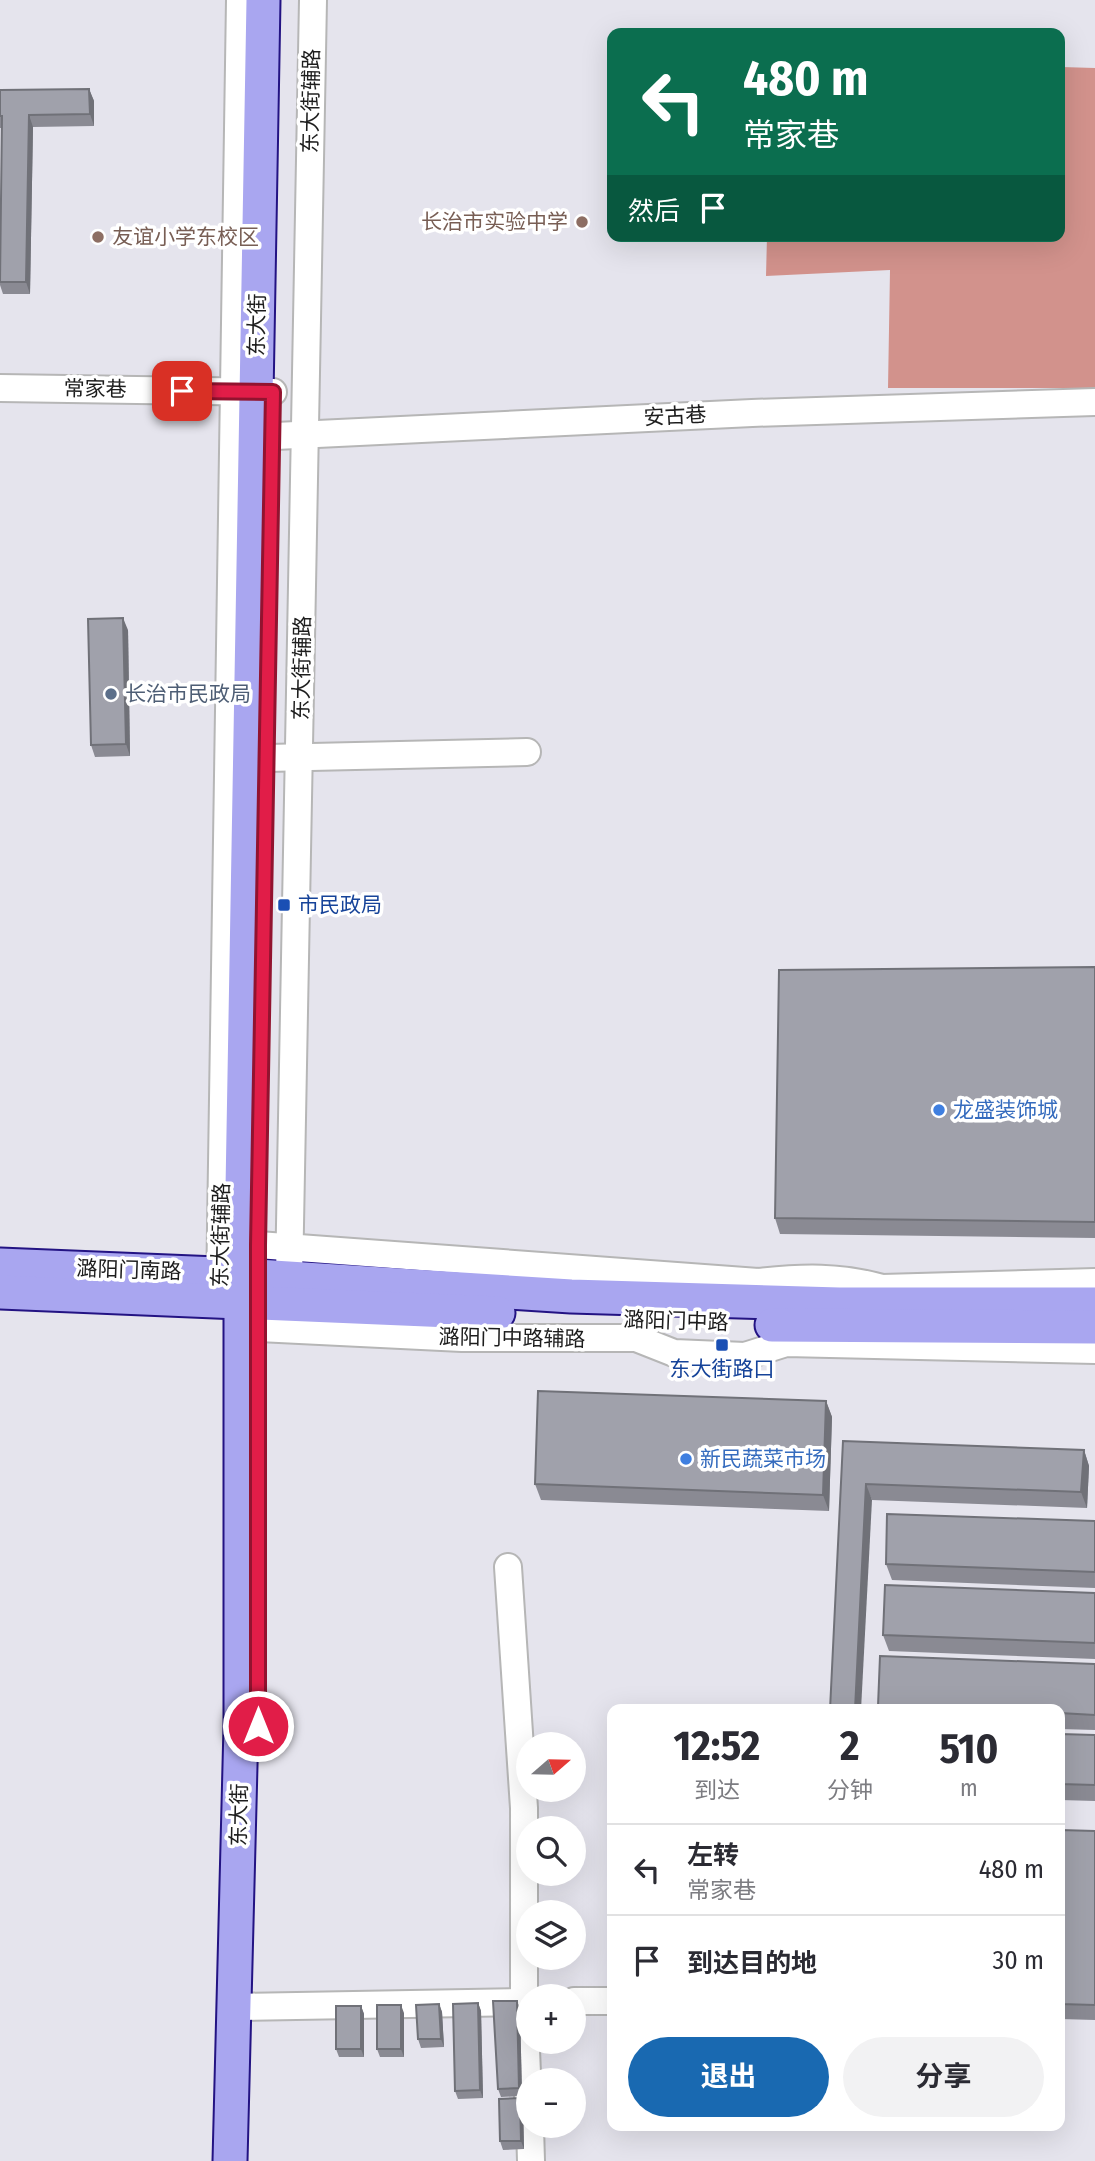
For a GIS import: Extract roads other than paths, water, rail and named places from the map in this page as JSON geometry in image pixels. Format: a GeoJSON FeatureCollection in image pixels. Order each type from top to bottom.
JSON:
{"type":"FeatureCollection","features":[{"type":"Feature","properties":{"kind":"main road","name":"东大街"},"geometry":{"type":"LineString","coordinates":[[254,1289],[267,758],[264,437],[254,391],[263,0]]}},
{"type":"Feature","properties":{"kind":"main road","name":"东大街"},"geometry":{"type":"LineString","coordinates":[[254,391],[281,0]]}},
{"type":"Feature","properties":{"kind":"main road","name":"东大街"},"geometry":{"type":"LineString","coordinates":[[230,2161],[243,2007],[258,1726],[254,1289],[264,437]]}},
{"type":"Feature","properties":{"kind":"main road","name":"潞阳门南路"},"geometry":{"type":"LineString","coordinates":[[0,1265],[254,1289]]}},
{"type":"Feature","properties":{"kind":"main road","name":"潞阳门南路"},"geometry":{"type":"LineString","coordinates":[[0,1292],[254,1289]]}},
{"type":"Feature","properties":{"kind":"main road","name":"潞阳门中路"},"geometry":{"type":"LineString","coordinates":[[254,1289],[839,1304],[1095,1304]]}},
{"type":"Feature","properties":{"kind":"main road","name":"潞阳门中路"},"geometry":{"type":"LineString","coordinates":[[254,1289],[838,1327],[1095,1327]]}},
{"type":"Feature","properties":{"kind":"main road","name":"东大街"},"geometry":{"type":"LineString","coordinates":[[243,2007],[249,2161]]}},
{"type":"Feature","properties":{"kind":"street","name":"东大街辅路"},"geometry":{"type":"LineString","coordinates":[[240,0],[254,391],[254,1289]]}},
{"type":"Feature","properties":{"kind":"street","name":"东大街辅路"},"geometry":{"type":"LineString","coordinates":[[254,1289],[301,757],[313,0]]}},
{"type":"Feature","properties":{"kind":"street","name":"常家巷"},"geometry":{"type":"LineString","coordinates":[[0,388],[254,391]]}},
{"type":"Feature","properties":{"kind":"street","name":"安古巷"},"geometry":{"type":"LineString","coordinates":[[264,437],[752,413],[1095,402]]}},
{"type":"Feature","properties":{"kind":"street"},"geometry":{"type":"LineString","coordinates":[[267,758],[527,752]]}},
{"type":"Feature","properties":{"kind":"street"},"geometry":{"type":"LineString","coordinates":[[254,1289],[758,1282],[793,1278],[849,1279],[883,1288],[1095,1282]]}},
{"type":"Feature","properties":{"kind":"street","name":"潞阳门中路辅路"},"geometry":{"type":"LineString","coordinates":[[254,1289],[462,1338],[636,1338],[674,1353],[745,1356],[786,1343],[1095,1350]]}},
{"type":"Feature","properties":{"kind":"street"},"geometry":{"type":"LineString","coordinates":[[508,1567],[524,1808],[526,1984]]}},
{"type":"Feature","properties":{"kind":"street"},"geometry":{"type":"LineString","coordinates":[[586,2001],[607,2001]]}},
{"type":"Feature","properties":{"kind":"street"},"geometry":{"type":"LineString","coordinates":[[243,2007],[516,2002]]}},
{"type":"Feature","properties":{"kind":"street"},"geometry":{"type":"LineString","coordinates":[[530,2138],[531,2161]]}},
{"type":"Feature","properties":{"kind":"place","name":"长治市实验中学"},"geometry":{"type":"Point","coordinates":[582,222]}},
{"type":"Feature","properties":{"kind":"place","name":"友谊小学东校区"},"geometry":{"type":"Point","coordinates":[98,237]}},
{"type":"Feature","properties":{"kind":"place","name":"长治市民政局"},"geometry":{"type":"Point","coordinates":[111,694]}},
{"type":"Feature","properties":{"kind":"place","name":"市民政局"},"geometry":{"type":"Point","coordinates":[284,905]}},
{"type":"Feature","properties":{"kind":"place","name":"龙盛装饰城"},"geometry":{"type":"Point","coordinates":[939,1110]}},
{"type":"Feature","properties":{"kind":"place","name":"东大街路口"},"geometry":{"type":"Point","coordinates":[722,1345]}},
{"type":"Feature","properties":{"kind":"place","name":"新民蔬菜市场"},"geometry":{"type":"Point","coordinates":[686,1459]}}]}
